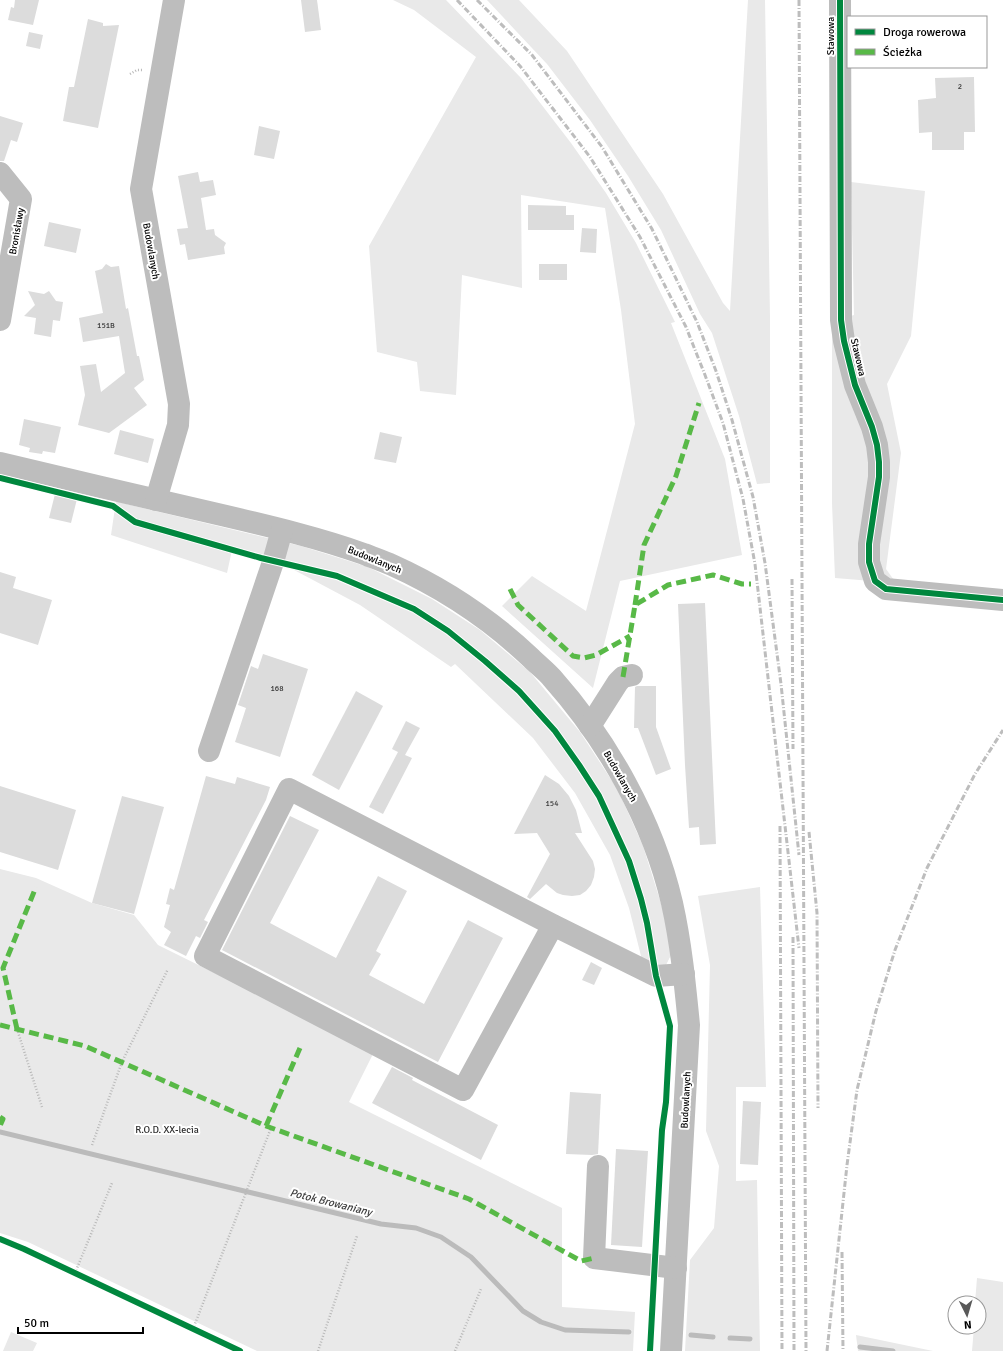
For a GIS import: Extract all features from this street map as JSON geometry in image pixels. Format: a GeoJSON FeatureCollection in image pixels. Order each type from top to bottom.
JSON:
{"type":"FeatureCollection","features":[{"type":"Feature","properties":{"kind":"street","name":"Budowlanych"},"geometry":{"type":"LineString","coordinates":[[156,500],[178,424],[179,404],[142,189],[174,0]]}},
{"type":"Feature","properties":{"kind":"street","name":"Stawowa"},"geometry":{"type":"LineString","coordinates":[[840,0],[841,320],[844,341],[854,379],[863,407],[872,426],[877,444],[879,477],[869,544],[869,562],[875,581],[886,589],[1003,600]]}},
{"type":"Feature","properties":{"kind":"street","name":"Bronisławy"},"geometry":{"type":"LineString","coordinates":[[0,173],[21,199],[0,320]]}},
{"type":"Feature","properties":{"kind":"street","name":"Budowlanych"},"geometry":{"type":"LineString","coordinates":[[0,463],[282,530],[341,546],[391,564],[445,592],[484,618],[515,643],[552,678],[597,734],[635,799],[660,862],[672,901],[680,942],[684,974],[689,1025],[671,1351]]}},
{"type":"Feature","properties":{"kind":"street"},"geometry":{"type":"LineString","coordinates":[[210,750],[273,562],[282,530]]}},
{"type":"Feature","properties":{"kind":"street"},"geometry":{"type":"LineString","coordinates":[[590,726],[623,676],[632,676]]}},
{"type":"Feature","properties":{"kind":"street"},"geometry":{"type":"LineString","coordinates":[[553,925],[463,1090],[205,956],[289,789],[553,925],[656,976],[684,974]]}},
{"type":"Feature","properties":{"kind":"street"},"geometry":{"type":"LineString","coordinates":[[598,1166],[594,1258],[676,1268]]}},
{"type":"Feature","properties":{"kind":"path"},"geometry":{"type":"LineString","coordinates":[[92,1145],[122,1062],[168,969]]}},
{"type":"Feature","properties":{"kind":"path"},"geometry":{"type":"LineString","coordinates":[[17,1029],[42,1106]]}},
{"type":"Feature","properties":{"kind":"path"},"geometry":{"type":"LineString","coordinates":[[193,1328],[271,1128]]}},
{"type":"Feature","properties":{"kind":"path"},"geometry":{"type":"LineString","coordinates":[[75,1273],[112,1183]]}},
{"type":"Feature","properties":{"kind":"path"},"geometry":{"type":"LineString","coordinates":[[318,1351],[357,1236]]}},
{"type":"Feature","properties":{"kind":"path"},"geometry":{"type":"LineString","coordinates":[[455,1351],[481,1289]]}},
{"type":"Feature","properties":{"kind":"green space"},"geometry":{"type":"Polygon","coordinates":[[[393,0],[446,0],[521,78],[571,143],[606,193],[636,243],[675,322],[671,323],[725,459],[742,555],[620,581],[593,688],[502,606],[532,576],[586,611],[635,424],[621,310],[605,208],[521,195],[522,288],[462,275],[456,395],[420,391],[417,362],[377,352],[369,246],[476,57],[414,10],[393,0]]]}},
{"type":"Feature","properties":{"kind":"green space"},"geometry":{"type":"Polygon","coordinates":[[[487,0],[519,0],[567,51],[663,194],[723,303],[730,311],[748,0],[765,0],[770,318],[770,483],[757,484],[739,416],[712,333],[700,314],[661,230],[628,176],[590,120],[547,64],[487,0]]]}},
{"type":"Feature","properties":{"kind":"green space"},"geometry":{"type":"Polygon","coordinates":[[[851,182],[925,191],[911,336],[887,384],[901,453],[886,569],[896,583],[835,578],[832,503],[832,322],[854,315],[851,182]]]}},
{"type":"Feature","properties":{"kind":"green space"},"geometry":{"type":"Polygon","coordinates":[[[116,501],[301,546],[368,567],[432,599],[480,630],[530,672],[580,732],[618,790],[643,846],[664,913],[671,955],[666,965],[654,967],[643,964],[629,908],[610,855],[575,793],[533,738],[455,664],[451,667],[360,605],[281,563],[232,550],[227,573],[111,535],[116,501]]]}},
{"type":"Feature","properties":{"kind":"green space","name":"R.O.D. XX-lecia"},"geometry":{"type":"Polygon","coordinates":[[[0,869],[36,878],[92,903],[134,915],[158,945],[374,1052],[349,1102],[562,1208],[562,1307],[635,1312],[633,1351],[257,1351],[28,1242],[0,1233],[0,869]]]}},
{"type":"Feature","properties":{"kind":"green space"},"geometry":{"type":"Polygon","coordinates":[[[760,887],[766,1087],[736,1087],[736,1181],[757,1180],[760,1351],[685,1351],[690,1260],[714,1228],[719,1166],[706,1131],[710,965],[698,896],[760,887]]]}},
{"type":"Feature","properties":{"kind":"green space"},"geometry":{"type":"Polygon","coordinates":[[[977,1278],[1003,1282],[1003,1351],[972,1351],[973,1335],[987,1335],[987,1295],[976,1295],[977,1278]]]}},
{"type":"Feature","properties":{"kind":"green space"},"geometry":{"type":"Polygon","coordinates":[[[11,1332],[37,1343],[33,1351],[3,1351],[11,1332]]]}},
{"type":"Feature","properties":{"kind":"green space"},"geometry":{"type":"Polygon","coordinates":[[[856,1335],[933,1351],[858,1351],[856,1335]]]}},
{"type":"Feature","properties":{"kind":"building"},"geometry":{"type":"Polygon","coordinates":[[[15,0],[39,0],[33,25],[8,20],[11,7],[14,8],[15,0]]]}},
{"type":"Feature","properties":{"kind":"building"},"geometry":{"type":"Polygon","coordinates":[[[301,0],[317,0],[321,30],[305,32],[301,0]]]}},
{"type":"Feature","properties":{"kind":"building"},"geometry":{"type":"Polygon","coordinates":[[[88,19],[103,23],[103,26],[119,25],[98,128],[63,121],[69,87],[74,87],[88,19]]]}},
{"type":"Feature","properties":{"kind":"building"},"geometry":{"type":"Polygon","coordinates":[[[29,32],[43,35],[40,49],[26,46],[29,32]]]}},
{"type":"Feature","properties":{"kind":"building"},"geometry":{"type":"Polygon","coordinates":[[[974,77],[975,132],[964,132],[964,150],[932,150],[932,132],[919,133],[918,100],[936,98],[935,78],[974,77]]]}},
{"type":"Feature","properties":{"kind":"building"},"geometry":{"type":"Polygon","coordinates":[[[0,116],[23,123],[17,142],[11,140],[4,161],[0,161],[0,116]]]}},
{"type":"Feature","properties":{"kind":"building"},"geometry":{"type":"Polygon","coordinates":[[[259,126],[280,131],[274,159],[254,155],[259,126]]]}},
{"type":"Feature","properties":{"kind":"building"},"geometry":{"type":"Polygon","coordinates":[[[198,172],[200,182],[213,180],[216,195],[201,198],[206,230],[214,229],[215,235],[226,243],[224,247],[225,254],[188,260],[185,244],[180,245],[177,229],[188,228],[178,176],[198,172]]]}},
{"type":"Feature","properties":{"kind":"building"},"geometry":{"type":"Polygon","coordinates":[[[528,205],[566,206],[566,215],[574,215],[574,230],[528,230],[528,205]]]}},
{"type":"Feature","properties":{"kind":"building"},"geometry":{"type":"Polygon","coordinates":[[[49,222],[81,229],[76,253],[44,246],[49,222]]]}},
{"type":"Feature","properties":{"kind":"building"},"geometry":{"type":"Polygon","coordinates":[[[582,228],[597,229],[596,253],[580,252],[582,228]]]}},
{"type":"Feature","properties":{"kind":"building"},"geometry":{"type":"Polygon","coordinates":[[[106,264],[111,267],[119,266],[126,309],[128,308],[137,356],[139,356],[144,380],[134,388],[147,405],[109,433],[78,425],[85,395],[80,366],[96,364],[101,392],[125,373],[119,336],[83,342],[79,318],[103,313],[95,271],[102,269],[106,264]]]}},
{"type":"Feature","properties":{"kind":"building"},"geometry":{"type":"Polygon","coordinates":[[[539,264],[567,264],[567,280],[539,280],[539,264]]]}},
{"type":"Feature","properties":{"kind":"building"},"geometry":{"type":"Polygon","coordinates":[[[28,291],[44,294],[49,291],[56,301],[63,302],[60,321],[53,320],[51,337],[34,334],[36,318],[24,316],[35,305],[28,291]]]}},
{"type":"Feature","properties":{"kind":"building"},"geometry":{"type":"Polygon","coordinates":[[[24,419],[61,427],[55,453],[43,451],[42,454],[29,452],[30,448],[19,445],[24,419]]]}},
{"type":"Feature","properties":{"kind":"building"},"geometry":{"type":"Polygon","coordinates":[[[120,430],[154,439],[148,463],[114,454],[120,430]]]}},
{"type":"Feature","properties":{"kind":"building"},"geometry":{"type":"Polygon","coordinates":[[[380,432],[402,437],[396,463],[374,459],[380,432]]]}},
{"type":"Feature","properties":{"kind":"building"},"geometry":{"type":"Polygon","coordinates":[[[55,494],[77,499],[71,523],[49,518],[55,494]]]}},
{"type":"Feature","properties":{"kind":"building"},"geometry":{"type":"Polygon","coordinates":[[[0,572],[16,577],[13,588],[52,600],[38,645],[0,633],[0,572]]]}},
{"type":"Feature","properties":{"kind":"building"},"geometry":{"type":"Polygon","coordinates":[[[705,603],[716,844],[700,845],[699,827],[689,828],[678,604],[705,603]]]}},
{"type":"Feature","properties":{"kind":"building"},"geometry":{"type":"Polygon","coordinates":[[[263,654],[308,669],[280,757],[235,742],[246,708],[238,705],[251,666],[258,669],[263,654]]]}},
{"type":"Feature","properties":{"kind":"building"},"geometry":{"type":"Polygon","coordinates":[[[656,686],[656,727],[671,769],[656,775],[638,728],[634,728],[635,687],[656,686]]]}},
{"type":"Feature","properties":{"kind":"building"},"geometry":{"type":"Polygon","coordinates":[[[356,691],[383,706],[339,790],[312,775],[356,691]]]}},
{"type":"Feature","properties":{"kind":"building"},"geometry":{"type":"Polygon","coordinates":[[[406,721],[420,728],[405,755],[412,758],[383,814],[369,807],[398,752],[392,749],[406,721]]]}},
{"type":"Feature","properties":{"kind":"building"},"geometry":{"type":"Polygon","coordinates":[[[545,775],[559,784],[569,796],[576,810],[582,833],[575,833],[593,861],[595,869],[591,885],[580,895],[563,895],[557,893],[546,884],[530,899],[527,897],[550,854],[537,833],[514,834],[545,775]]]}},
{"type":"Feature","properties":{"kind":"building"},"geometry":{"type":"Polygon","coordinates":[[[206,776],[235,784],[237,777],[270,787],[266,800],[204,920],[208,922],[200,938],[196,936],[186,956],[164,945],[171,932],[164,927],[170,905],[166,904],[170,888],[174,890],[206,776]]]}},
{"type":"Feature","properties":{"kind":"building"},"geometry":{"type":"Polygon","coordinates":[[[0,786],[76,810],[58,870],[0,852],[0,786]]]}},
{"type":"Feature","properties":{"kind":"building"},"geometry":{"type":"Polygon","coordinates":[[[122,796],[164,807],[134,914],[92,903],[122,796]]]}},
{"type":"Feature","properties":{"kind":"building"},"geometry":{"type":"Polygon","coordinates":[[[290,816],[319,830],[270,923],[336,958],[378,876],[407,891],[376,951],[381,954],[369,975],[424,1004],[468,920],[503,938],[438,1062],[222,950],[290,816]]]}},
{"type":"Feature","properties":{"kind":"building"},"geometry":{"type":"Polygon","coordinates":[[[591,962],[602,968],[594,985],[582,980],[591,962]]]}},
{"type":"Feature","properties":{"kind":"building"},"geometry":{"type":"Polygon","coordinates":[[[392,1067],[413,1078],[412,1080],[498,1125],[481,1160],[372,1103],[392,1067]]]}},
{"type":"Feature","properties":{"kind":"building"},"geometry":{"type":"Polygon","coordinates":[[[570,1092],[601,1094],[598,1154],[566,1154],[570,1092]]]}},
{"type":"Feature","properties":{"kind":"building"},"geometry":{"type":"Polygon","coordinates":[[[743,1101],[761,1102],[758,1165],[740,1164],[743,1101]]]}},
{"type":"Feature","properties":{"kind":"building"},"geometry":{"type":"Polygon","coordinates":[[[616,1149],[648,1151],[642,1247],[611,1245],[616,1149]]]}},
{"type":"Feature","properties":{"kind":"waterway","name":"Potok Browaniany"},"geometry":{"type":"LineString","coordinates":[[0,1132],[381,1224],[416,1228],[441,1237],[471,1257],[523,1311],[541,1322],[565,1330],[629,1332]]}},
{"type":"Feature","properties":{"kind":"waterway","name":"Potok Browaniany"},"geometry":{"type":"LineString","coordinates":[[691,1335],[713,1337]]}},
{"type":"Feature","properties":{"kind":"waterway","name":"Potok Browaniany"},"geometry":{"type":"LineString","coordinates":[[730,1338],[750,1339]]}},
{"type":"Feature","properties":{"kind":"waterway"},"geometry":{"type":"LineString","coordinates":[[860,1347],[893,1351]]}},
{"type":"Feature","properties":{"kind":"railway"},"geometry":{"type":"LineString","coordinates":[[457,0],[520,66],[590,157],[640,237],[686,327],[723,423],[743,499],[755,564],[799,948]]}},
{"type":"Feature","properties":{"kind":"railway"},"geometry":{"type":"LineString","coordinates":[[477,0],[532,55],[602,147],[652,229],[697,322],[716,371],[732,420],[753,497],[765,563],[781,684],[799,855]]}},
{"type":"Feature","properties":{"kind":"railway"},"geometry":{"type":"LineString","coordinates":[[799,0],[806,1351]]}},
{"type":"Feature","properties":{"kind":"railway"},"geometry":{"type":"LineString","coordinates":[[792,579],[793,749]]}},
{"type":"Feature","properties":{"kind":"railway"},"geometry":{"type":"LineString","coordinates":[[827,1351],[847,1165],[857,1090],[876,1011],[895,950],[927,868],[975,774],[1003,730]]}},
{"type":"Feature","properties":{"kind":"railway"},"geometry":{"type":"LineString","coordinates":[[780,826],[782,1351]]}},
{"type":"Feature","properties":{"kind":"railway"},"geometry":{"type":"LineString","coordinates":[[809,832],[817,913],[818,1108]]}},
{"type":"Feature","properties":{"kind":"railway"},"geometry":{"type":"LineString","coordinates":[[793,937],[794,1351]]}},
{"type":"Feature","properties":{"kind":"railway"},"geometry":{"type":"LineString","coordinates":[[842,1252],[843,1351]]}},
{"type":"Feature","properties":{"kind":"marked path"},"geometry":{"type":"LineString","coordinates":[[635,605],[644,545],[676,476],[699,403]]}},
{"type":"Feature","properties":{"kind":"marked path"},"geometry":{"type":"LineString","coordinates":[[623,677],[635,605],[668,585],[713,575],[742,584],[751,584]]}},
{"type":"Feature","properties":{"kind":"marked path"},"geometry":{"type":"LineString","coordinates":[[510,589],[518,605],[573,656],[584,658],[596,655],[630,636]]}},
{"type":"Feature","properties":{"kind":"marked path"},"geometry":{"type":"LineString","coordinates":[[17,1029],[3,968],[36,887]]}},
{"type":"Feature","properties":{"kind":"marked path"},"geometry":{"type":"LineString","coordinates":[[0,1025],[85,1046],[266,1126],[469,1199],[581,1261],[594,1258]]}},
{"type":"Feature","properties":{"kind":"marked path"},"geometry":{"type":"LineString","coordinates":[[266,1126],[300,1048]]}},
{"type":"Feature","properties":{"kind":"marked path"},"geometry":{"type":"LineString","coordinates":[[0,1117],[3,1119],[0,1126]]}},
{"type":"Feature","properties":{"kind":"cycle path"},"geometry":{"type":"LineString","coordinates":[[840,0],[841,320],[844,341],[855,385],[872,427],[877,445],[879,462],[879,477],[869,544],[869,562],[875,581],[886,589],[1003,600]]}},
{"type":"Feature","properties":{"kind":"cycle path"},"geometry":{"type":"LineString","coordinates":[[0,478],[113,506],[135,522],[261,558],[337,576],[414,609],[448,631],[485,661],[519,691],[555,731],[599,796],[629,861],[647,923],[656,976],[670,1026],[666,1102],[662,1130],[650,1351]]}},
{"type":"Feature","properties":{"kind":"cycle path"},"geometry":{"type":"LineString","coordinates":[[0,1239],[240,1351]]}}]}
